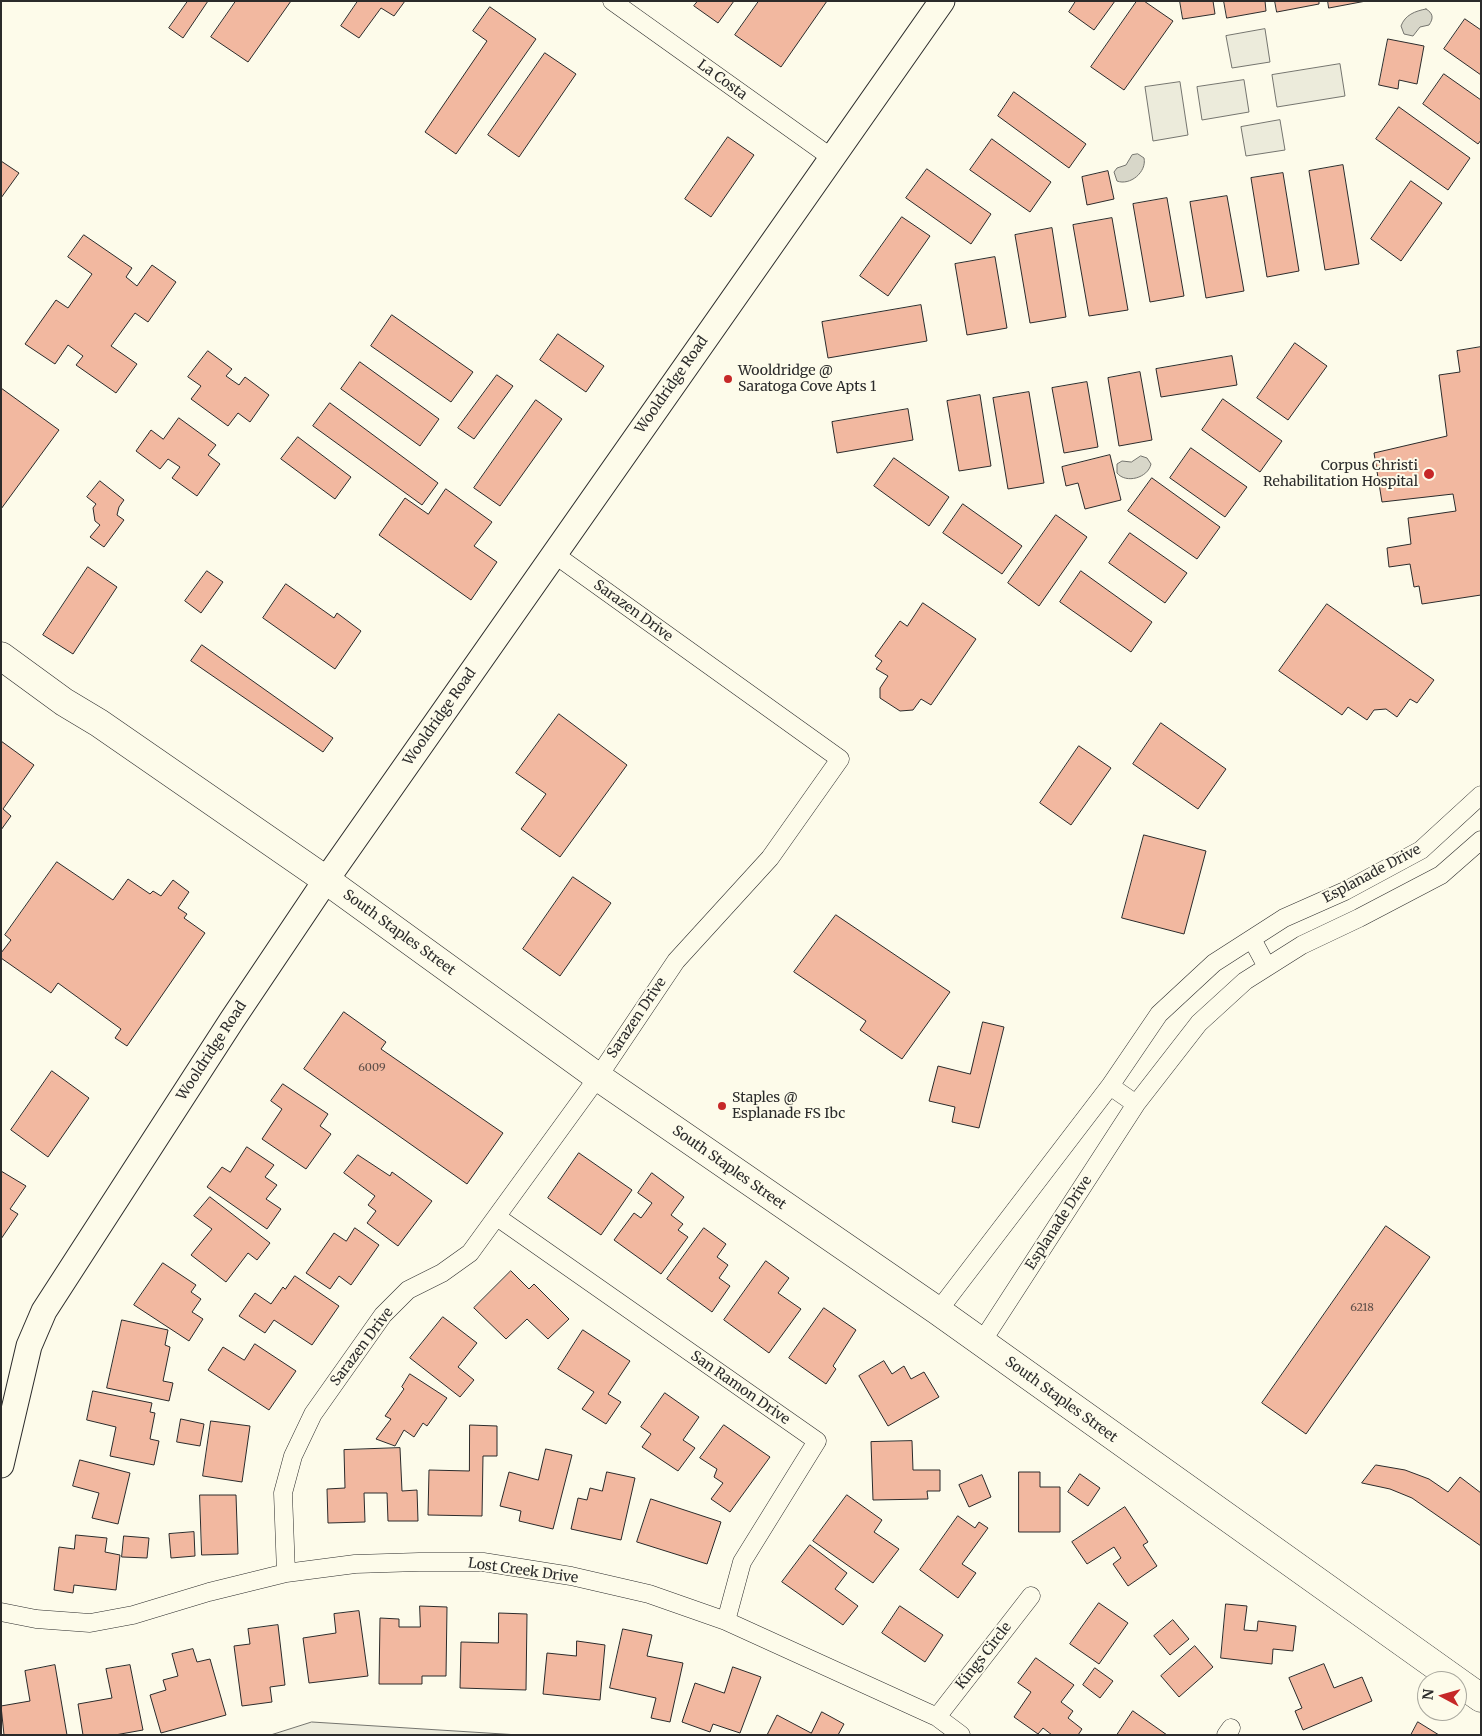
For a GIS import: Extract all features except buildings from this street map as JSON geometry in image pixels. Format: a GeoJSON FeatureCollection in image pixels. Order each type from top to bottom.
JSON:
{"type":"FeatureCollection","features":[{"type":"Feature","properties":{"kind":"main road","name":"Wooldridge Road"},"geometry":{"type":"LineString","coordinates":[[1,1465],[29,1346],[44,1311],[232,1020],[326,880],[942,1]]}},
{"type":"Feature","properties":{"kind":"main road","name":"South Staples Street"},"geometry":{"type":"LineString","coordinates":[[1,656],[64,702],[99,723],[326,880],[598,1077],[938,1311],[1443,1671]]}},
{"type":"Feature","properties":{"kind":"main road","name":"South Staples Street"},"geometry":{"type":"LineString","coordinates":[[1467,1688],[1481,1698]]}},
{"type":"Feature","properties":{"kind":"street","name":"La Costa"},"geometry":{"type":"LineString","coordinates":[[612,1],[832,158]]}},
{"type":"Feature","properties":{"kind":"street","name":"Sarazen Drive"},"geometry":{"type":"LineString","coordinates":[[286,1573],[283,1493],[293,1456],[313,1414],[383,1315],[408,1290],[442,1273],[470,1253],[598,1077],[676,961],[770,858],[840,759],[554,554]]}},
{"type":"Feature","properties":{"kind":"street","name":"Esplanade Drive"},"geometry":{"type":"LineString","coordinates":[[938,1311],[1110,1086],[1159,1014],[1214,963],[1284,918],[1345,891],[1421,850],[1481,795]]}},
{"type":"Feature","properties":{"kind":"street","name":"Esplanade Drive"},"geometry":{"type":"LineString","coordinates":[[982,1343],[1136,1104],[1199,1023],[1245,981],[1302,945],[1359,918],[1441,875],[1481,840]]}},
{"type":"Feature","properties":{"kind":"street"},"geometry":{"type":"LineString","coordinates":[[1252,939],[1267,967]]}},
{"type":"Feature","properties":{"kind":"street"},"geometry":{"type":"LineString","coordinates":[[1110,1086],[1136,1104]]}},
{"type":"Feature","properties":{"kind":"street","name":"San Ramon Drive"},"geometry":{"type":"LineString","coordinates":[[497,1217],[817,1441],[742,1562],[726,1621]]}},
{"type":"Feature","properties":{"kind":"street","name":"Lost Creek Drive"},"geometry":{"type":"LineString","coordinates":[[1,1612],[36,1619],[90,1623],[133,1615],[209,1592],[286,1573],[355,1564],[484,1562],[571,1576],[649,1594],[726,1621],[937,1716],[960,1735]]}},
{"type":"Feature","properties":{"kind":"street","name":"Kings Circle"},"geometry":{"type":"LineString","coordinates":[[937,1716],[1031,1596]]}},
{"type":"Feature","properties":{"kind":"shaded area"},"geometry":{"type":"Polygon","coordinates":[[[1426,9],[1432,16],[1429,25],[1420,27],[1413,36],[1404,34],[1401,26],[1405,19],[1414,12],[1426,9]]]}},
{"type":"Feature","properties":{"kind":"shaded area"},"geometry":{"type":"Polygon","coordinates":[[[1265,29],[1270,62],[1232,68],[1226,36],[1265,29]]]}},
{"type":"Feature","properties":{"kind":"shaded area"},"geometry":{"type":"Polygon","coordinates":[[[1340,64],[1345,96],[1277,107],[1272,75],[1340,64]]]}},
{"type":"Feature","properties":{"kind":"shaded area"},"geometry":{"type":"Polygon","coordinates":[[[1244,80],[1249,112],[1202,120],[1197,87],[1244,80]]]}},
{"type":"Feature","properties":{"kind":"shaded area"},"geometry":{"type":"Polygon","coordinates":[[[1180,82],[1188,135],[1153,141],[1145,87],[1180,82]]]}},
{"type":"Feature","properties":{"kind":"shaded area"},"geometry":{"type":"Polygon","coordinates":[[[1280,120],[1285,150],[1246,156],[1241,127],[1280,120]]]}},
{"type":"Feature","properties":{"kind":"shaded area"},"geometry":{"type":"Polygon","coordinates":[[[1138,154],[1144,158],[1143,168],[1140,173],[1132,180],[1117,181],[1114,172],[1117,168],[1126,165],[1132,155],[1138,154]]]}},
{"type":"Feature","properties":{"kind":"shaded area"},"geometry":{"type":"Polygon","coordinates":[[[1141,456],[1147,458],[1151,464],[1146,473],[1131,479],[1117,473],[1117,464],[1122,461],[1131,462],[1141,456]]]}},
{"type":"Feature","properties":{"kind":"shaded area"},"geometry":{"type":"Polygon","coordinates":[[[312,1722],[519,1735],[271,1735],[312,1722]]]}},
{"type":"Feature","properties":{"kind":"place","name":"Wooldridge @ Saratoga Cove Apts 1"},"geometry":{"type":"Point","coordinates":[728,379]}},
{"type":"Feature","properties":{"kind":"place","name":"Corpus Christi Rehabilitation Hospital"},"geometry":{"type":"Point","coordinates":[1429,474]}},
{"type":"Feature","properties":{"kind":"place","name":"Staples @ Esplanade FS Ibc"},"geometry":{"type":"Point","coordinates":[722,1106]}}]}
